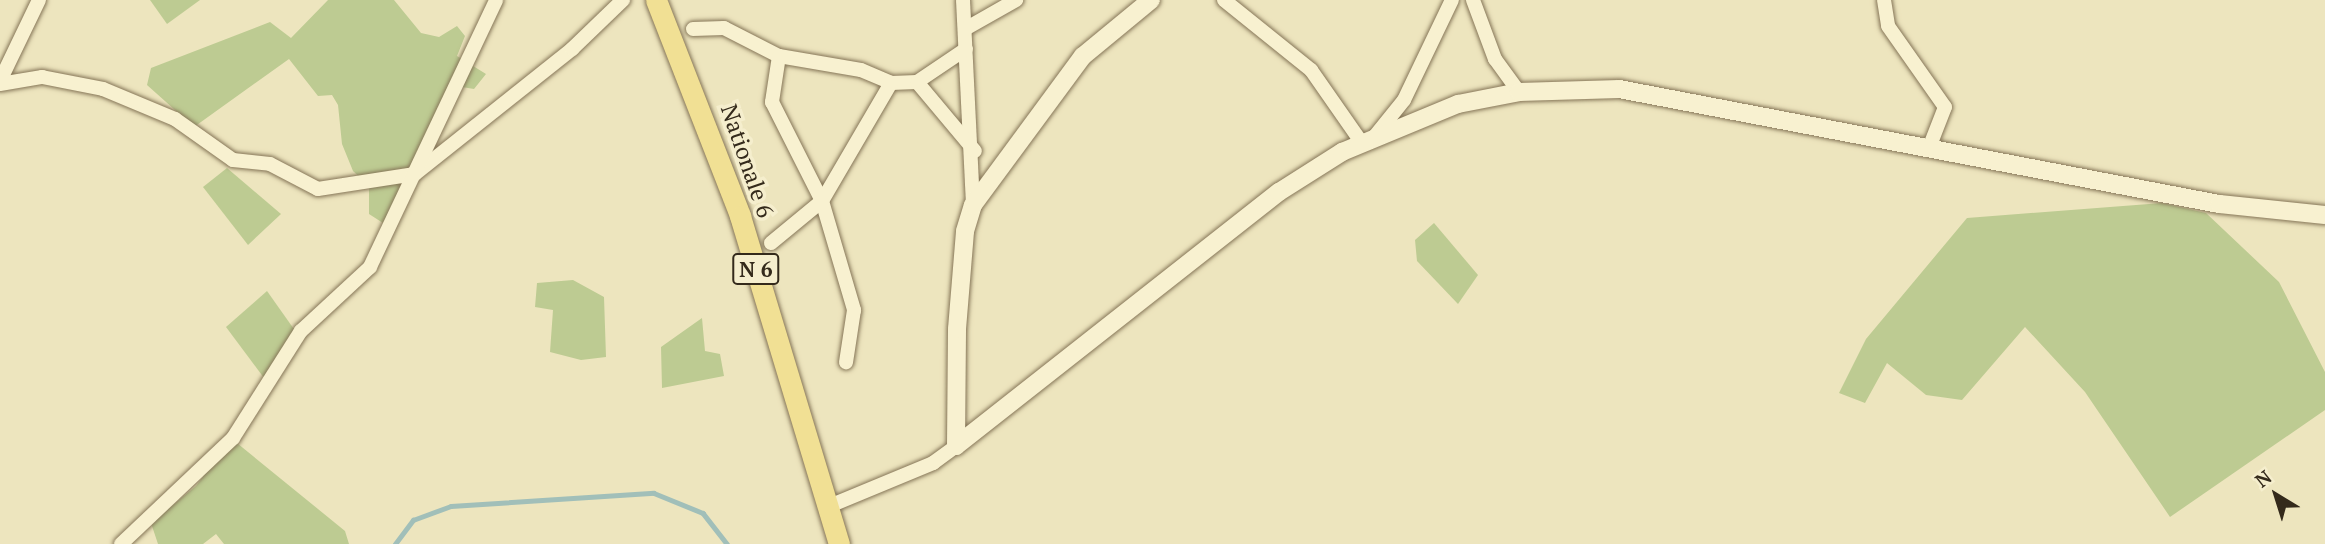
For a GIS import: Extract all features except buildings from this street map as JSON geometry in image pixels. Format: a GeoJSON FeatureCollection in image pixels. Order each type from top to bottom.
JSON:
{"type":"FeatureCollection","features":[{"type":"Feature","properties":{"kind":"main road","name":"Nationale 6"},"geometry":{"type":"LineString","coordinates":[[656,0],[740,216],[838,544]]}},
{"type":"Feature","properties":{"kind":"street"},"geometry":{"type":"LineString","coordinates":[[0,83],[39,0]]}},
{"type":"Feature","properties":{"kind":"street"},"geometry":{"type":"LineString","coordinates":[[121,544],[233,438],[301,331],[370,267],[496,0]]}},
{"type":"Feature","properties":{"kind":"street"},"geometry":{"type":"LineString","coordinates":[[0,83],[42,77],[103,89],[175,119],[233,160],[270,164],[318,190],[415,174],[572,49],[623,0]]}},
{"type":"Feature","properties":{"kind":"street"},"geometry":{"type":"LineString","coordinates":[[956,446],[959,312],[973,205],[975,151],[963,0]]}},
{"type":"Feature","properties":{"kind":"street"},"geometry":{"type":"LineString","coordinates":[[965,29],[1016,0]]}},
{"type":"Feature","properties":{"kind":"street"},"geometry":{"type":"LineString","coordinates":[[973,205],[1075,65],[1151,0]]}},
{"type":"Feature","properties":{"kind":"street"},"geometry":{"type":"LineString","coordinates":[[1224,0],[1311,70],[1369,140]]}},
{"type":"Feature","properties":{"kind":"street"},"geometry":{"type":"LineString","coordinates":[[1369,140],[1404,100],[1452,0]]}},
{"type":"Feature","properties":{"kind":"street"},"geometry":{"type":"LineString","coordinates":[[1473,0],[1495,59],[1519,92]]}},
{"type":"Feature","properties":{"kind":"street"},"geometry":{"type":"LineString","coordinates":[[1884,0],[1888,26],[1945,107],[1929,148]]}},
{"type":"Feature","properties":{"kind":"street"},"geometry":{"type":"LineString","coordinates":[[693,29],[724,27],[779,56],[861,70],[891,83],[917,82],[967,49]]}},
{"type":"Feature","properties":{"kind":"street"},"geometry":{"type":"LineString","coordinates":[[779,56],[772,102],[822,201],[854,310],[846,362]]}},
{"type":"Feature","properties":{"kind":"street"},"geometry":{"type":"LineString","coordinates":[[917,82],[975,151]]}},
{"type":"Feature","properties":{"kind":"street"},"geometry":{"type":"LineString","coordinates":[[771,243],[822,201],[891,83]]}},
{"type":"Feature","properties":{"kind":"street"},"geometry":{"type":"LineString","coordinates":[[827,507],[933,463],[1279,192],[1369,140],[1458,104],[1519,92],[1619,89],[2219,204],[2324,215]]}},
{"type":"Feature","properties":{"kind":"green space"},"geometry":{"type":"Polygon","coordinates":[[[150,0],[200,0],[167,24],[150,0]]]}},
{"type":"Feature","properties":{"kind":"green space"},"geometry":{"type":"Polygon","coordinates":[[[328,0],[394,0],[421,33],[439,37],[457,26],[465,36],[457,56],[486,74],[474,89],[462,87],[383,223],[369,214],[369,186],[353,171],[342,144],[338,105],[332,95],[318,96],[289,59],[194,127],[147,85],[151,68],[270,22],[291,38],[328,0]]]}},
{"type":"Feature","properties":{"kind":"green space"},"geometry":{"type":"Polygon","coordinates":[[[227,168],[281,214],[248,245],[203,187],[227,168]]]}},
{"type":"Feature","properties":{"kind":"green space"},"geometry":{"type":"Polygon","coordinates":[[[2162,203],[2206,213],[2279,282],[2325,372],[2325,410],[2170,517],[2085,392],[2025,327],[1962,400],[1926,395],[1887,363],[1865,403],[1839,393],[1866,339],[1967,218],[2162,203]]]}},
{"type":"Feature","properties":{"kind":"green space"},"geometry":{"type":"Polygon","coordinates":[[[1434,223],[1478,275],[1458,304],[1417,261],[1415,240],[1434,223]]]}},
{"type":"Feature","properties":{"kind":"green space"},"geometry":{"type":"Polygon","coordinates":[[[573,280],[604,297],[606,357],[581,360],[550,352],[553,310],[535,307],[537,283],[573,280]]]}},
{"type":"Feature","properties":{"kind":"green space"},"geometry":{"type":"Polygon","coordinates":[[[267,291],[296,332],[264,378],[226,327],[267,291]]]}},
{"type":"Feature","properties":{"kind":"green space"},"geometry":{"type":"Polygon","coordinates":[[[702,318],[705,351],[720,354],[724,376],[662,388],[661,347],[702,318]]]}},
{"type":"Feature","properties":{"kind":"green space"},"geometry":{"type":"Polygon","coordinates":[[[232,439],[345,531],[349,544],[224,544],[216,534],[203,544],[158,544],[151,523],[196,486],[232,439]]]}},
{"type":"Feature","properties":{"kind":"waterway"},"geometry":{"type":"LineString","coordinates":[[395,544],[413,520],[451,506],[654,493],[703,513],[727,544]]}}]}
